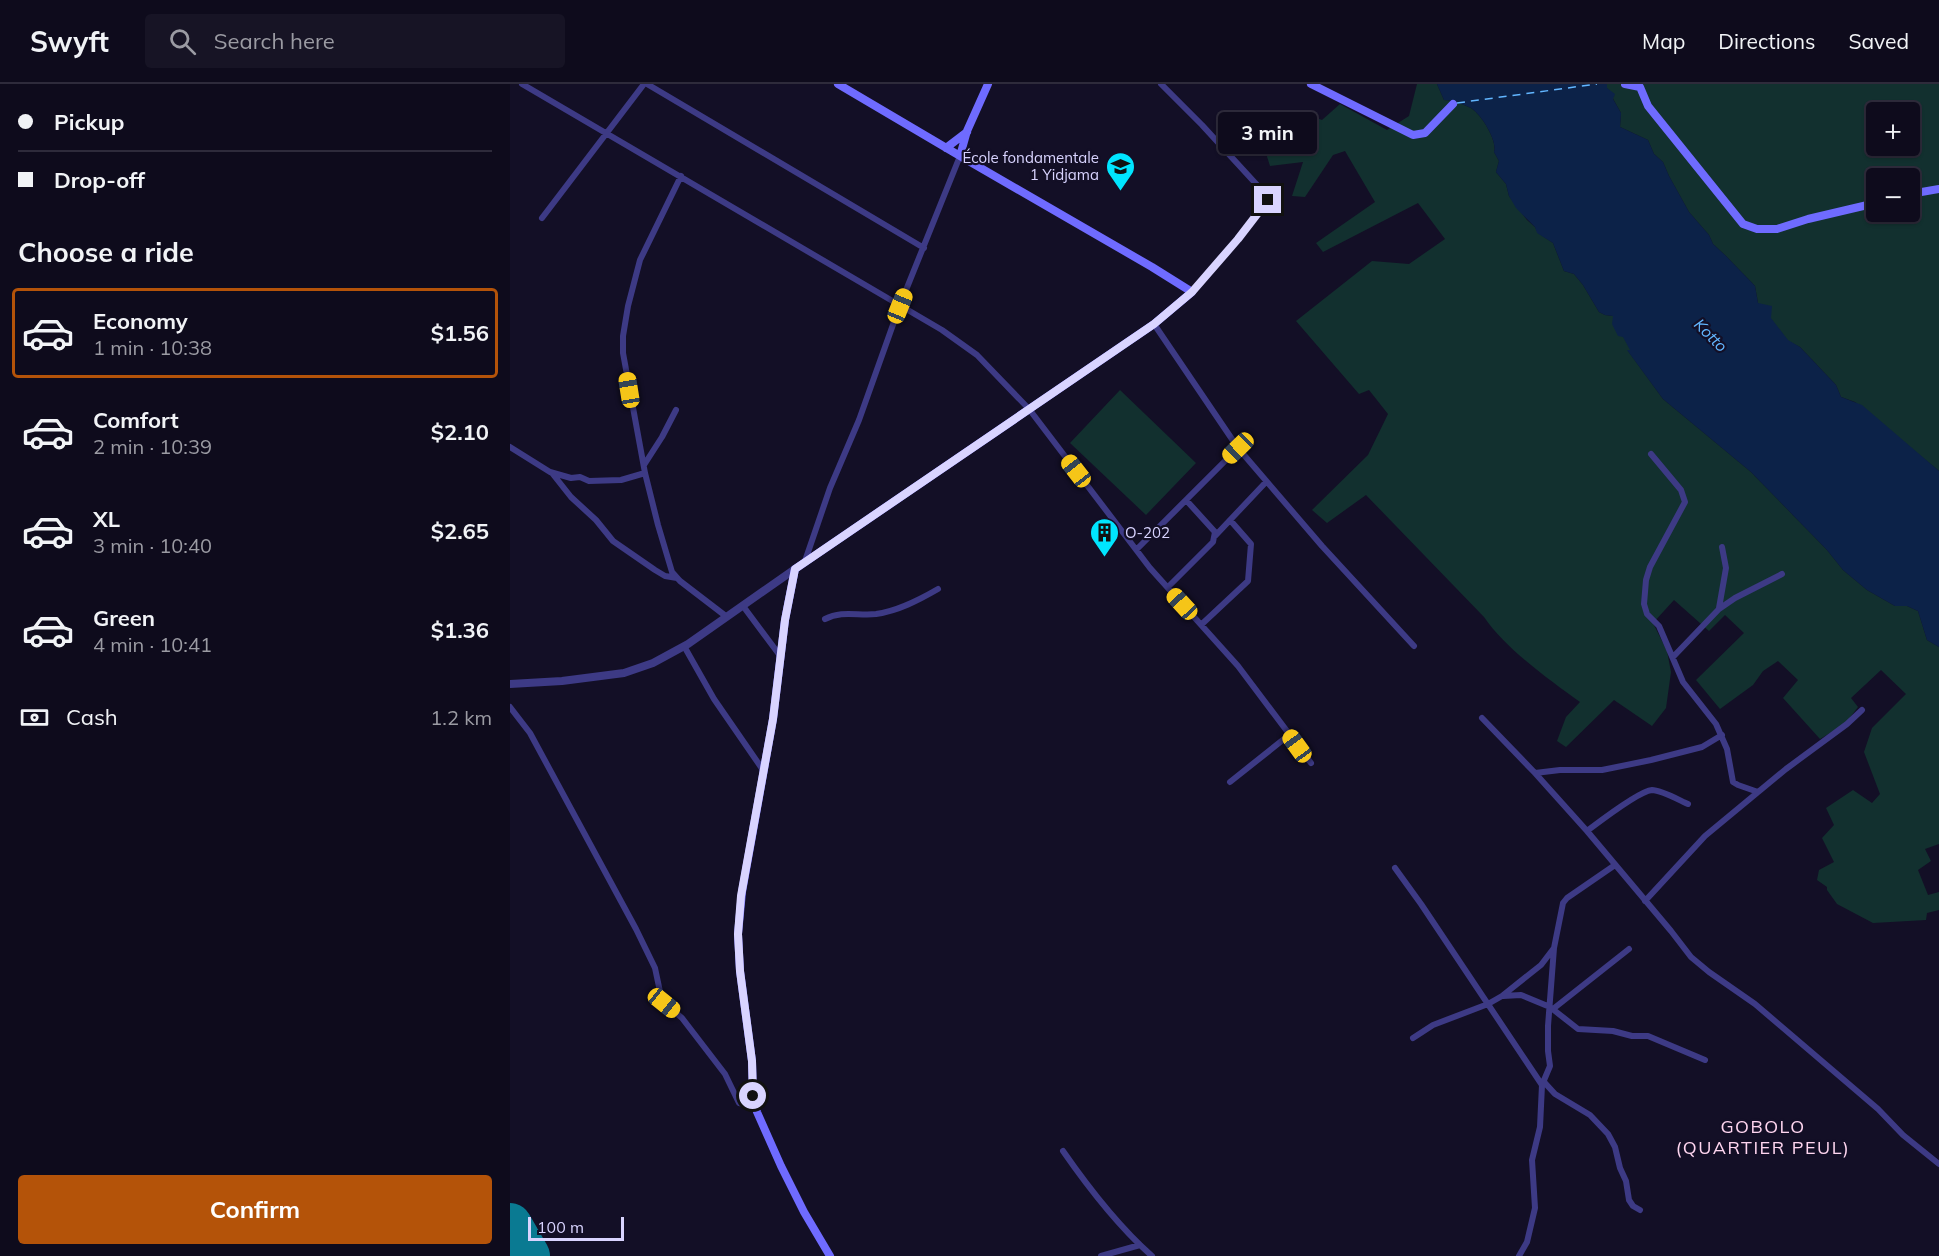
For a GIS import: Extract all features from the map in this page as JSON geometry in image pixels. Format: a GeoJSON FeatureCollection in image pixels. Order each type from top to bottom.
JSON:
{"type":"FeatureCollection","features":[{"type":"Feature","properties":{"kind":"main road"},"geometry":{"type":"LineString","coordinates":[[831,1256],[804,1212],[781,1166],[753,1100],[752,1061],[740,971],[738,934],[742,892],[773,719],[785,620],[795,569],[1154,324],[1192,292],[838,84]]}},
{"type":"Feature","properties":{"kind":"main road"},"geometry":{"type":"LineString","coordinates":[[960,156],[967,131],[988,84]]}},
{"type":"Feature","properties":{"kind":"main road"},"geometry":{"type":"LineString","coordinates":[[1311,84],[1413,135],[1425,133],[1454,104]]}},
{"type":"Feature","properties":{"kind":"main road"},"geometry":{"type":"LineString","coordinates":[[1625,84],[1638,85],[1648,106],[1743,224],[1770,230],[1777,229],[1866,205]]}},
{"type":"Feature","properties":{"kind":"main road"},"geometry":{"type":"LineString","coordinates":[[946,148],[967,131]]}},
{"type":"Feature","properties":{"kind":"main road"},"geometry":{"type":"LineString","coordinates":[[1920,192],[1939,189]]}},
{"type":"Feature","properties":{"kind":"street"},"geometry":{"type":"LineString","coordinates":[[522,84],[951,336],[977,354],[1029,409],[1150,568],[1238,666],[1311,763]]}},
{"type":"Feature","properties":{"kind":"street"},"geometry":{"type":"LineString","coordinates":[[542,218],[645,84],[924,248]]}},
{"type":"Feature","properties":{"kind":"street"},"geometry":{"type":"LineString","coordinates":[[1161,84],[1269,198],[1238,239],[1192,292]]}},
{"type":"Feature","properties":{"kind":"street"},"geometry":{"type":"LineString","coordinates":[[805,561],[830,488],[859,420],[900,306],[960,156]]}},
{"type":"Feature","properties":{"kind":"street"},"geometry":{"type":"LineString","coordinates":[[681,176],[640,260],[629,301],[623,336],[623,353],[645,473],[672,572],[727,617]]}},
{"type":"Feature","properties":{"kind":"street"},"geometry":{"type":"LineString","coordinates":[[1154,324],[1238,448],[1414,646]]}},
{"type":"Feature","properties":{"kind":"street"},"geometry":{"type":"LineString","coordinates":[[644,465],[676,410]]}},
{"type":"Feature","properties":{"kind":"street"},"geometry":{"type":"LineString","coordinates":[[510,447],[552,473],[571,497],[596,520],[613,541],[665,576],[677,578]]}},
{"type":"Feature","properties":{"kind":"street"},"geometry":{"type":"LineString","coordinates":[[1137,549],[1238,448]]}},
{"type":"Feature","properties":{"kind":"street"},"geometry":{"type":"LineString","coordinates":[[1651,454],[1684,496],[1684,502],[1650,567],[1646,580],[1644,604],[1647,614],[1659,626],[1683,682],[1714,720],[1722,735],[1733,782],[1758,792]]}},
{"type":"Feature","properties":{"kind":"street"},"geometry":{"type":"LineString","coordinates":[[552,473],[592,481],[624,480],[645,473]]}},
{"type":"Feature","properties":{"kind":"street"},"geometry":{"type":"LineString","coordinates":[[1214,537],[1266,482]]}},
{"type":"Feature","properties":{"kind":"street"},"geometry":{"type":"LineString","coordinates":[[1168,586],[1213,542],[1215,532],[1186,501]]}},
{"type":"Feature","properties":{"kind":"street"},"geometry":{"type":"LineString","coordinates":[[1202,624],[1248,581],[1251,543],[1230,520]]}},
{"type":"Feature","properties":{"kind":"street"},"geometry":{"type":"LineString","coordinates":[[1719,609],[1726,568],[1722,547]]}},
{"type":"Feature","properties":{"kind":"street"},"geometry":{"type":"LineString","coordinates":[[510,684],[562,681],[624,673],[652,663],[684,646],[795,569]]}},
{"type":"Feature","properties":{"kind":"street"},"geometry":{"type":"LineString","coordinates":[[1673,657],[1719,609],[1735,598],[1782,574]]}},
{"type":"Feature","properties":{"kind":"street"},"geometry":{"type":"LineString","coordinates":[[825,619],[837,613],[873,614],[886,611],[914,602],[938,589]]}},
{"type":"Feature","properties":{"kind":"street"},"geometry":{"type":"LineString","coordinates":[[743,606],[781,657]]}},
{"type":"Feature","properties":{"kind":"street"},"geometry":{"type":"LineString","coordinates":[[684,646],[714,699],[763,770]]}},
{"type":"Feature","properties":{"kind":"street"},"geometry":{"type":"LineString","coordinates":[[510,707],[530,733],[632,921],[655,968],[662,1002],[682,1018],[725,1074],[739,1103],[748,1105],[753,1100]]}},
{"type":"Feature","properties":{"kind":"street"},"geometry":{"type":"LineString","coordinates":[[1645,901],[1705,836],[1862,710]]}},
{"type":"Feature","properties":{"kind":"street"},"geometry":{"type":"LineString","coordinates":[[1482,718],[1587,831],[1691,957],[1756,1005],[1939,1164]]}},
{"type":"Feature","properties":{"kind":"street"},"geometry":{"type":"LineString","coordinates":[[1230,782],[1289,735]]}},
{"type":"Feature","properties":{"kind":"street"},"geometry":{"type":"LineString","coordinates":[[1535,773],[1560,770],[1597,771],[1622,766],[1702,747],[1722,735]]}},
{"type":"Feature","properties":{"kind":"street"},"geometry":{"type":"LineString","coordinates":[[1587,831],[1616,809],[1649,791],[1656,790],[1688,804]]}},
{"type":"Feature","properties":{"kind":"street"},"geometry":{"type":"LineString","coordinates":[[1519,1256],[1527,1242],[1535,1208],[1532,1164],[1540,1127],[1543,1084],[1550,1065],[1548,1051],[1554,948],[1563,903],[1615,865]]}},
{"type":"Feature","properties":{"kind":"street"},"geometry":{"type":"LineString","coordinates":[[1395,868],[1543,1084],[1590,1115],[1608,1134],[1616,1147],[1629,1200],[1640,1210]]}},
{"type":"Feature","properties":{"kind":"street"},"geometry":{"type":"LineString","coordinates":[[1413,1038],[1433,1025],[1488,1004],[1502,996],[1541,965],[1554,948]]}},
{"type":"Feature","properties":{"kind":"street"},"geometry":{"type":"LineString","coordinates":[[1551,1008],[1629,949]]}},
{"type":"Feature","properties":{"kind":"street"},"geometry":{"type":"LineString","coordinates":[[1502,996],[1521,995],[1551,1008],[1584,1031],[1613,1031],[1632,1036],[1648,1035],[1706,1060]]}},
{"type":"Feature","properties":{"kind":"street"},"geometry":{"type":"LineString","coordinates":[[1063,1151],[1082,1179],[1152,1256]]}},
{"type":"Feature","properties":{"kind":"street"},"geometry":{"type":"LineString","coordinates":[[1101,1256],[1140,1245]]}},
{"type":"Feature","properties":{"kind":"green space"},"geometry":{"type":"Polygon","coordinates":[[[1417,84],[1437,84],[1444,100],[1454,101],[1471,108],[1479,116],[1494,141],[1494,152],[1499,161],[1496,172],[1506,184],[1509,196],[1538,233],[1553,243],[1564,271],[1574,274],[1599,312],[1613,316],[1631,350],[1628,351],[1663,399],[1751,472],[1827,550],[1843,570],[1867,590],[1895,606],[1907,606],[1918,611],[1927,640],[1939,647],[1939,844],[1925,849],[1931,861],[1918,870],[1928,895],[1939,892],[1939,910],[1927,913],[1926,920],[1873,923],[1837,904],[1827,887],[1817,880],[1819,870],[1834,862],[1822,838],[1834,825],[1826,808],[1853,790],[1872,803],[1880,794],[1864,752],[1872,728],[1906,694],[1881,670],[1851,698],[1858,707],[1845,724],[1820,739],[1783,698],[1798,680],[1778,661],[1763,671],[1753,685],[1720,709],[1696,680],[1744,633],[1725,615],[1709,631],[1674,600],[1653,623],[1667,651],[1671,672],[1666,708],[1652,726],[1614,700],[1566,747],[1557,741],[1566,717],[1580,702],[1528,663],[1504,641],[1484,617],[1366,495],[1327,523],[1312,510],[1368,455],[1388,414],[1369,390],[1359,394],[1296,321],[1372,261],[1409,264],[1445,239],[1418,203],[1323,252],[1316,243],[1375,202],[1345,151],[1333,155],[1305,197],[1292,196],[1303,162],[1270,166],[1264,147],[1306,114],[1322,120],[1340,104],[1387,130],[1409,116],[1417,84]]]}},
{"type":"Feature","properties":{"kind":"green space"},"geometry":{"type":"Polygon","coordinates":[[[1607,84],[1939,84],[1939,471],[1855,402],[1841,397],[1836,385],[1800,347],[1788,341],[1758,303],[1755,286],[1713,244],[1709,235],[1689,212],[1663,162],[1654,154],[1648,140],[1620,127],[1621,113],[1607,84]]]}},
{"type":"Feature","properties":{"kind":"green space"},"geometry":{"type":"Polygon","coordinates":[[[1120,390],[1196,463],[1146,515],[1070,443],[1120,390]]]}},
{"type":"Feature","properties":{"kind":"water","name":"Kotto"},"geometry":{"type":"Polygon","coordinates":[[[1437,84],[1607,84],[1607,88],[1615,94],[1613,99],[1621,113],[1620,127],[1648,140],[1654,154],[1663,162],[1689,212],[1709,235],[1713,244],[1755,286],[1758,303],[1772,306],[1771,318],[1788,340],[1800,347],[1836,385],[1841,397],[1862,405],[1939,471],[1939,647],[1927,640],[1918,611],[1907,606],[1895,606],[1867,590],[1843,570],[1827,550],[1751,472],[1663,399],[1627,350],[1630,350],[1623,337],[1618,336],[1612,324],[1613,316],[1599,312],[1574,274],[1564,271],[1553,243],[1537,233],[1535,227],[1516,208],[1509,196],[1506,184],[1496,172],[1499,161],[1494,152],[1494,141],[1484,122],[1471,108],[1454,101],[1444,100],[1437,84]]]}},
{"type":"Feature","properties":{"kind":"ferry route"},"geometry":{"type":"LineString","coordinates":[[1457,103],[1597,84]]}},
{"type":"Feature","properties":{"kind":"runway"},"geometry":{"type":"LineString","coordinates":[[510,1225],[528,1256]]}},
{"type":"Feature","properties":{"kind":"place","name":"École fondamentale 1 Yidjama"},"geometry":{"type":"Point","coordinates":[1120,192]}},
{"type":"Feature","properties":{"kind":"place","name":"O-202"},"geometry":{"type":"Point","coordinates":[1104,558]}},
{"type":"Feature","properties":{"kind":"district","name":"GOBOLO (QUARTIER PEUL)"},"geometry":{"type":"Point","coordinates":[1763,1136]}},
{"type":"Feature","properties":{"kind":"route"},"geometry":{"type":"LineString","coordinates":[[753,1096],[752,1061],[740,971],[738,934],[741,896],[773,719],[785,620],[795,569],[1154,324],[1192,292],[1268,200]]}}]}
